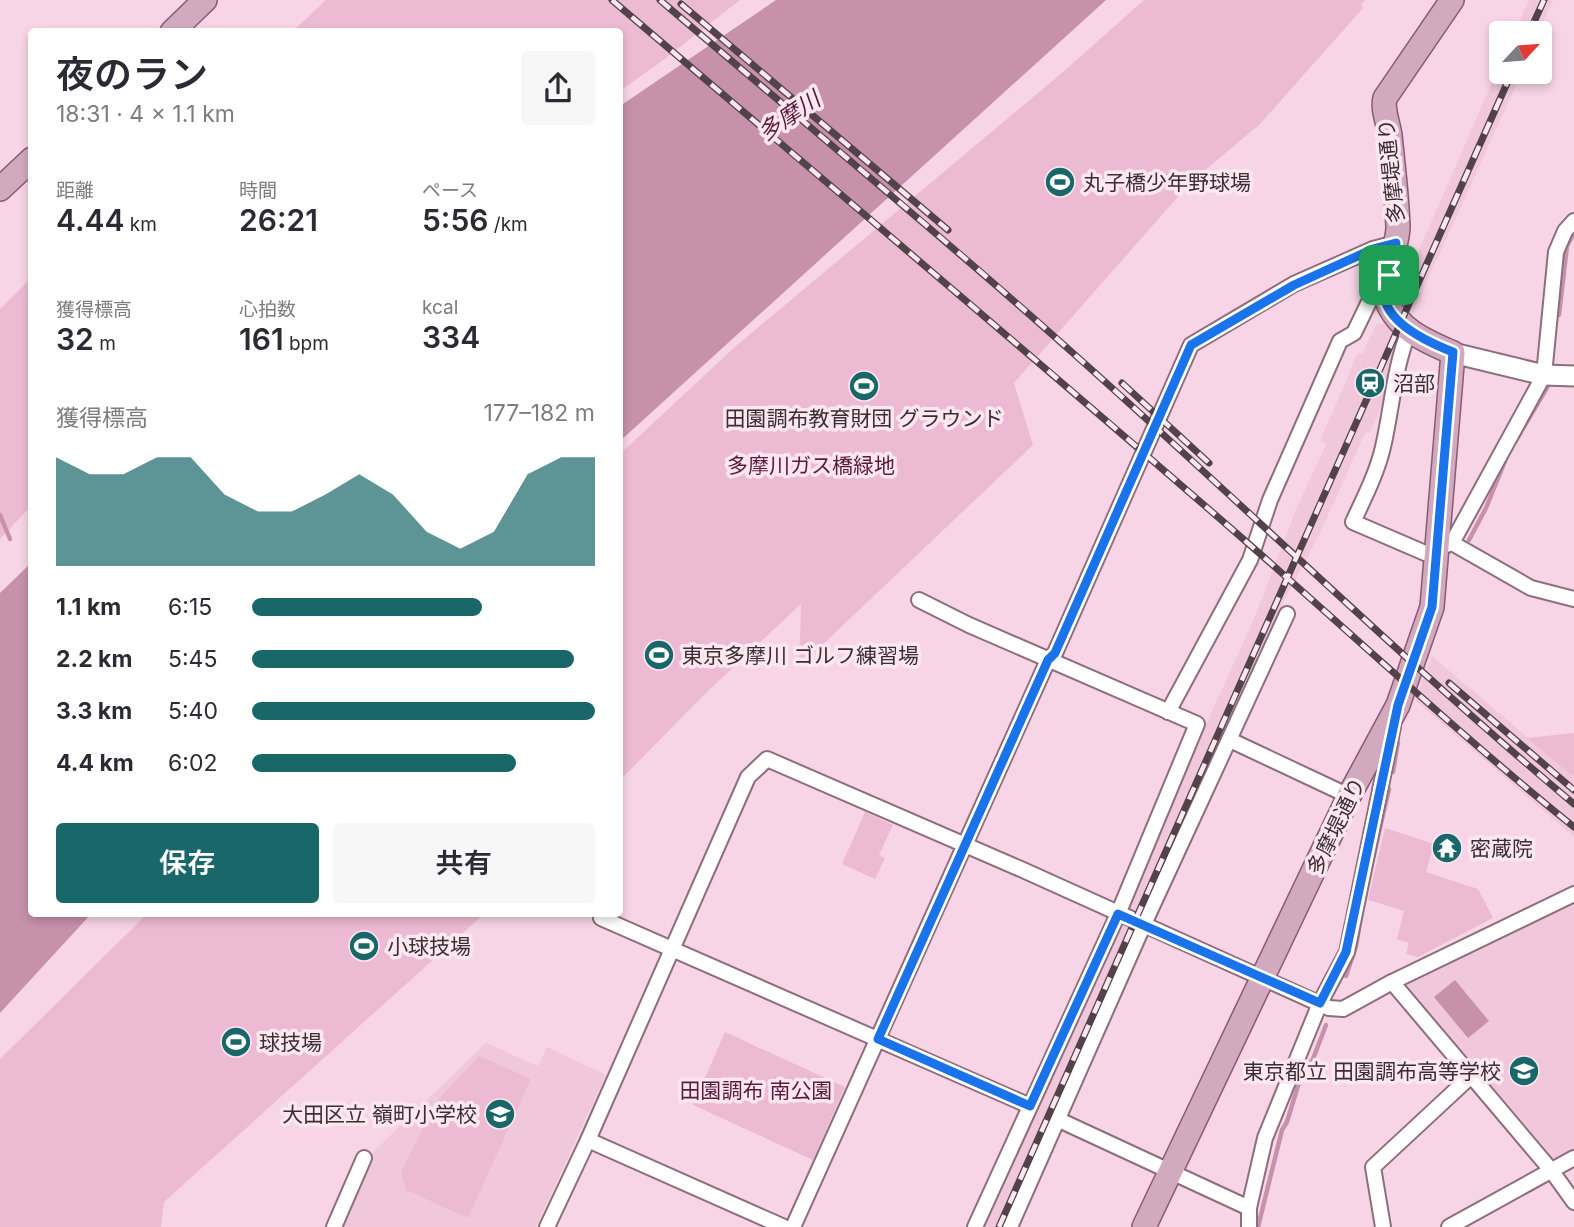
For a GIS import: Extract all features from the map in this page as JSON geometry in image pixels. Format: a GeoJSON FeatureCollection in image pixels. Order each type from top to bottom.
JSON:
{"type":"FeatureCollection","features":[{"type":"Feature","properties":{"kind":"main road"},"geometry":{"type":"LineString","coordinates":[[176,28],[205,0]]}},
{"type":"Feature","properties":{"kind":"main road","name":"多摩堤通り"},"geometry":{"type":"LineString","coordinates":[[1144,1227],[1349,796],[1398,705],[1432,607],[1444,547],[1453,352],[1409,331],[1390,308],[1384,294],[1398,225],[1384,101],[1452,0]]}},
{"type":"Feature","properties":{"kind":"main road"},"geometry":{"type":"LineString","coordinates":[[0,189],[28,163]]}},
{"type":"Feature","properties":{"kind":"street"},"geometry":{"type":"LineString","coordinates":[[1409,331],[1399,359],[1382,449],[1372,481],[1353,522],[1425,553],[1444,547],[1544,374],[1556,253],[1565,231],[1574,221]]}},
{"type":"Feature","properties":{"kind":"street"},"geometry":{"type":"LineString","coordinates":[[793,1227],[1048,660],[1060,643],[1191,345],[1294,285],[1373,249],[1396,243]]}},
{"type":"Feature","properties":{"kind":"street"},"geometry":{"type":"LineString","coordinates":[[1168,712],[1250,560],[1270,500],[1340,341],[1354,333],[1381,277],[1389,275]]}},
{"type":"Feature","properties":{"kind":"street"},"geometry":{"type":"LineString","coordinates":[[1453,352],[1544,374],[1574,376]]}},
{"type":"Feature","properties":{"kind":"street"},"geometry":{"type":"LineString","coordinates":[[1444,547],[1531,588],[1574,598]]}},
{"type":"Feature","properties":{"kind":"street"},"geometry":{"type":"LineString","coordinates":[[919,600],[1048,660],[1197,724],[1118,914],[975,1227]]}},
{"type":"Feature","properties":{"kind":"street"},"geometry":{"type":"LineString","coordinates":[[1010,1227],[1144,924],[1287,614]]}},
{"type":"Feature","properties":{"kind":"street"},"geometry":{"type":"LineString","coordinates":[[1249,1227],[1249,1208],[1265,1138],[1320,1003],[1346,952],[1398,705]]}},
{"type":"Feature","properties":{"kind":"street"},"geometry":{"type":"LineString","coordinates":[[1230,740],[1349,796]]}},
{"type":"Feature","properties":{"kind":"street"},"geometry":{"type":"LineString","coordinates":[[547,1227],[746,780],[764,761],[772,760],[1329,1008],[1343,1009],[1392,982],[1574,894]]}},
{"type":"Feature","properties":{"kind":"street"},"geometry":{"type":"LineString","coordinates":[[601,918],[1030,1106]]}},
{"type":"Feature","properties":{"kind":"street"},"geometry":{"type":"LineString","coordinates":[[1392,982],[1551,1170],[1574,1202]]}},
{"type":"Feature","properties":{"kind":"street"},"geometry":{"type":"LineString","coordinates":[[1383,1227],[1373,1167],[1471,1076]]}},
{"type":"Feature","properties":{"kind":"street"},"geometry":{"type":"LineString","coordinates":[[1057,1119],[1249,1208]]}},
{"type":"Feature","properties":{"kind":"street"},"geometry":{"type":"LineString","coordinates":[[588,1140],[784,1227]]}},
{"type":"Feature","properties":{"kind":"street"},"geometry":{"type":"LineString","coordinates":[[334,1227],[364,1158]]}},
{"type":"Feature","properties":{"kind":"street"},"geometry":{"type":"LineString","coordinates":[[1449,1227],[1574,1158]]}},
{"type":"Feature","properties":{"kind":"shaded area"},"geometry":{"type":"Polygon","coordinates":[[[1529,0],[1553,0],[1543,21],[1519,21],[1529,0]]]}},
{"type":"Feature","properties":{"kind":"shaded area"},"geometry":{"type":"Polygon","coordinates":[[[1491,84],[1517,84],[1395,352],[1390,388],[1370,432],[1365,433],[1320,533],[1278,612],[1282,614],[1008,1227],[980,1227],[1256,614],[1295,512],[1326,444],[1320,441],[1358,353],[1362,354],[1377,323],[1382,325],[1406,273],[1412,266],[1491,84]]]}},
{"type":"Feature","properties":{"kind":"shaded area"},"geometry":{"type":"Polygon","coordinates":[[[1432,656],[1574,777],[1574,837],[1415,700],[1432,656]]]}},
{"type":"Feature","properties":{"kind":"shaded area","name":"東京都立 田園調布高等学校"},"geometry":{"type":"Polygon","coordinates":[[[1574,900],[1574,1150],[1556,1159],[1549,1157],[1405,992],[1404,985],[1574,900]]]}},
{"type":"Feature","properties":{"kind":"shaded area","name":"大田区立 嶺町小学校"},"geometry":{"type":"Polygon","coordinates":[[[486,1043],[538,1066],[547,1047],[606,1075],[536,1227],[342,1227],[372,1153],[486,1043]]]}},
{"type":"Feature","properties":{"kind":"green space"},"geometry":{"type":"Polygon","coordinates":[[[326,0],[740,0],[623,89],[623,28],[296,28],[326,0]]]}},
{"type":"Feature","properties":{"kind":"green space","name":"多摩川ガス橋緑地"},"geometry":{"type":"Polygon","coordinates":[[[1144,0],[1365,0],[1361,5],[1363,8],[1260,124],[1190,183],[1014,383],[1033,445],[799,667],[801,604],[708,691],[623,777],[623,451],[736,346],[1063,72],[1144,0]]]}},
{"type":"Feature","properties":{"kind":"green space"},"geometry":{"type":"Polygon","coordinates":[[[28,281],[28,509],[0,539],[0,309],[28,281]]]}},
{"type":"Feature","properties":{"kind":"green space"},"geometry":{"type":"Polygon","coordinates":[[[1574,733],[1574,777],[1527,738],[1574,733]]]}},
{"type":"Feature","properties":{"kind":"green space"},"geometry":{"type":"Polygon","coordinates":[[[865,812],[893,825],[879,855],[885,858],[875,879],[842,864],[865,812]]]}},
{"type":"Feature","properties":{"kind":"green space"},"geometry":{"type":"Polygon","coordinates":[[[1385,828],[1434,844],[1426,872],[1478,889],[1493,918],[1418,957],[1406,954],[1409,943],[1397,939],[1404,911],[1368,900],[1385,828]]]}},
{"type":"Feature","properties":{"kind":"green space"},"geometry":{"type":"Polygon","coordinates":[[[144,917],[481,917],[164,1202],[161,1227],[0,1227],[0,1059],[144,917]]]}},
{"type":"Feature","properties":{"kind":"green space","name":"田園調布 南公園"},"geometry":{"type":"Polygon","coordinates":[[[725,1032],[845,1087],[813,1160],[693,1105],[725,1032]]]}},
{"type":"Feature","properties":{"kind":"green space"},"geometry":{"type":"Polygon","coordinates":[[[479,1056],[531,1079],[468,1218],[406,1190],[401,1172],[437,1101],[479,1056]]]}},
{"type":"Feature","properties":{"kind":"water","name":"多摩川"},"geometry":{"type":"Polygon","coordinates":[[[776,0],[1106,0],[623,438],[623,104],[776,0]]]}},
{"type":"Feature","properties":{"kind":"water"},"geometry":{"type":"Polygon","coordinates":[[[28,566],[28,917],[88,917],[0,1013],[0,593],[28,566]]]}},
{"type":"Feature","properties":{"kind":"water"},"geometry":{"type":"Polygon","coordinates":[[[1455,980],[1489,1021],[1468,1038],[1434,997],[1455,980]]]}},
{"type":"Feature","properties":{"kind":"waterway"},"geometry":{"type":"LineString","coordinates":[[1559,315],[1567,246],[1574,233]]}},
{"type":"Feature","properties":{"kind":"waterway"},"geometry":{"type":"LineString","coordinates":[[1515,442],[1548,386]]}},
{"type":"Feature","properties":{"kind":"waterway"},"geometry":{"type":"LineString","coordinates":[[1469,540],[1486,508],[1505,461]]}},
{"type":"Feature","properties":{"kind":"waterway"},"geometry":{"type":"LineString","coordinates":[[0,515],[10,539]]}},
{"type":"Feature","properties":{"kind":"waterway"},"geometry":{"type":"LineString","coordinates":[[1393,772],[1398,742]]}},
{"type":"Feature","properties":{"kind":"waterway"},"geometry":{"type":"LineString","coordinates":[[1371,867],[1389,789]]}},
{"type":"Feature","properties":{"kind":"waterway"},"geometry":{"type":"LineString","coordinates":[[1346,976],[1356,946],[1361,916]]}},
{"type":"Feature","properties":{"kind":"waterway"},"geometry":{"type":"LineString","coordinates":[[1258,1227],[1282,1130],[1300,1079],[1313,1059],[1326,1025]]}},
{"type":"Feature","properties":{"kind":"railway"},"geometry":{"type":"LineString","coordinates":[[612,0],[1085,403],[1448,721],[1574,827]]}},
{"type":"Feature","properties":{"kind":"railway"},"geometry":{"type":"LineString","coordinates":[[660,0],[1023,309],[1447,694],[1574,804]]}},
{"type":"Feature","properties":{"kind":"railway"},"geometry":{"type":"LineString","coordinates":[[1534,21],[1544,0]]}},
{"type":"Feature","properties":{"kind":"railway"},"geometry":{"type":"LineString","coordinates":[[681,4],[948,230]]}},
{"type":"Feature","properties":{"kind":"railway"},"geometry":{"type":"LineString","coordinates":[[999,1227],[1507,84]]}},
{"type":"Feature","properties":{"kind":"railway"},"geometry":{"type":"LineString","coordinates":[[1122,383],[1209,463]]}},
{"type":"Feature","properties":{"kind":"railway"},"geometry":{"type":"LineString","coordinates":[[1449,683],[1574,790]]}},
{"type":"Feature","properties":{"kind":"place","name":"丸子橋少年野球場"},"geometry":{"type":"Point","coordinates":[1060,182]}},
{"type":"Feature","properties":{"kind":"place","name":"沼部"},"geometry":{"type":"Point","coordinates":[1370,383]}},
{"type":"Feature","properties":{"kind":"place","name":"田園調布教育財団 グラウンド"},"geometry":{"type":"Point","coordinates":[864,386]}},
{"type":"Feature","properties":{"kind":"place","name":"東京多摩川 ゴルフ練習場"},"geometry":{"type":"Point","coordinates":[659,655]}},
{"type":"Feature","properties":{"kind":"place","name":"密蔵院"},"geometry":{"type":"Point","coordinates":[1447,848]}},
{"type":"Feature","properties":{"kind":"place","name":"小球技場"},"geometry":{"type":"Point","coordinates":[364,946]}},
{"type":"Feature","properties":{"kind":"place","name":"球技場"},"geometry":{"type":"Point","coordinates":[236,1042]}},
{"type":"Feature","properties":{"kind":"place","name":"東京都立 田園調布高等学校"},"geometry":{"type":"Point","coordinates":[1524,1071]}},
{"type":"Feature","properties":{"kind":"place","name":"大田区立 嶺町小学校"},"geometry":{"type":"Point","coordinates":[500,1114]}},
{"type":"Feature","properties":{"kind":"route"},"geometry":{"type":"LineString","coordinates":[[1396,243],[1389,275],[1384,294],[1395,316],[1409,331],[1453,352],[1435,584],[1432,607],[1398,705],[1346,952],[1320,1003],[1118,914],[1030,1106],[878,1039],[1048,660],[1055,653],[1191,345],[1294,285],[1373,249],[1396,243]]}}]}
